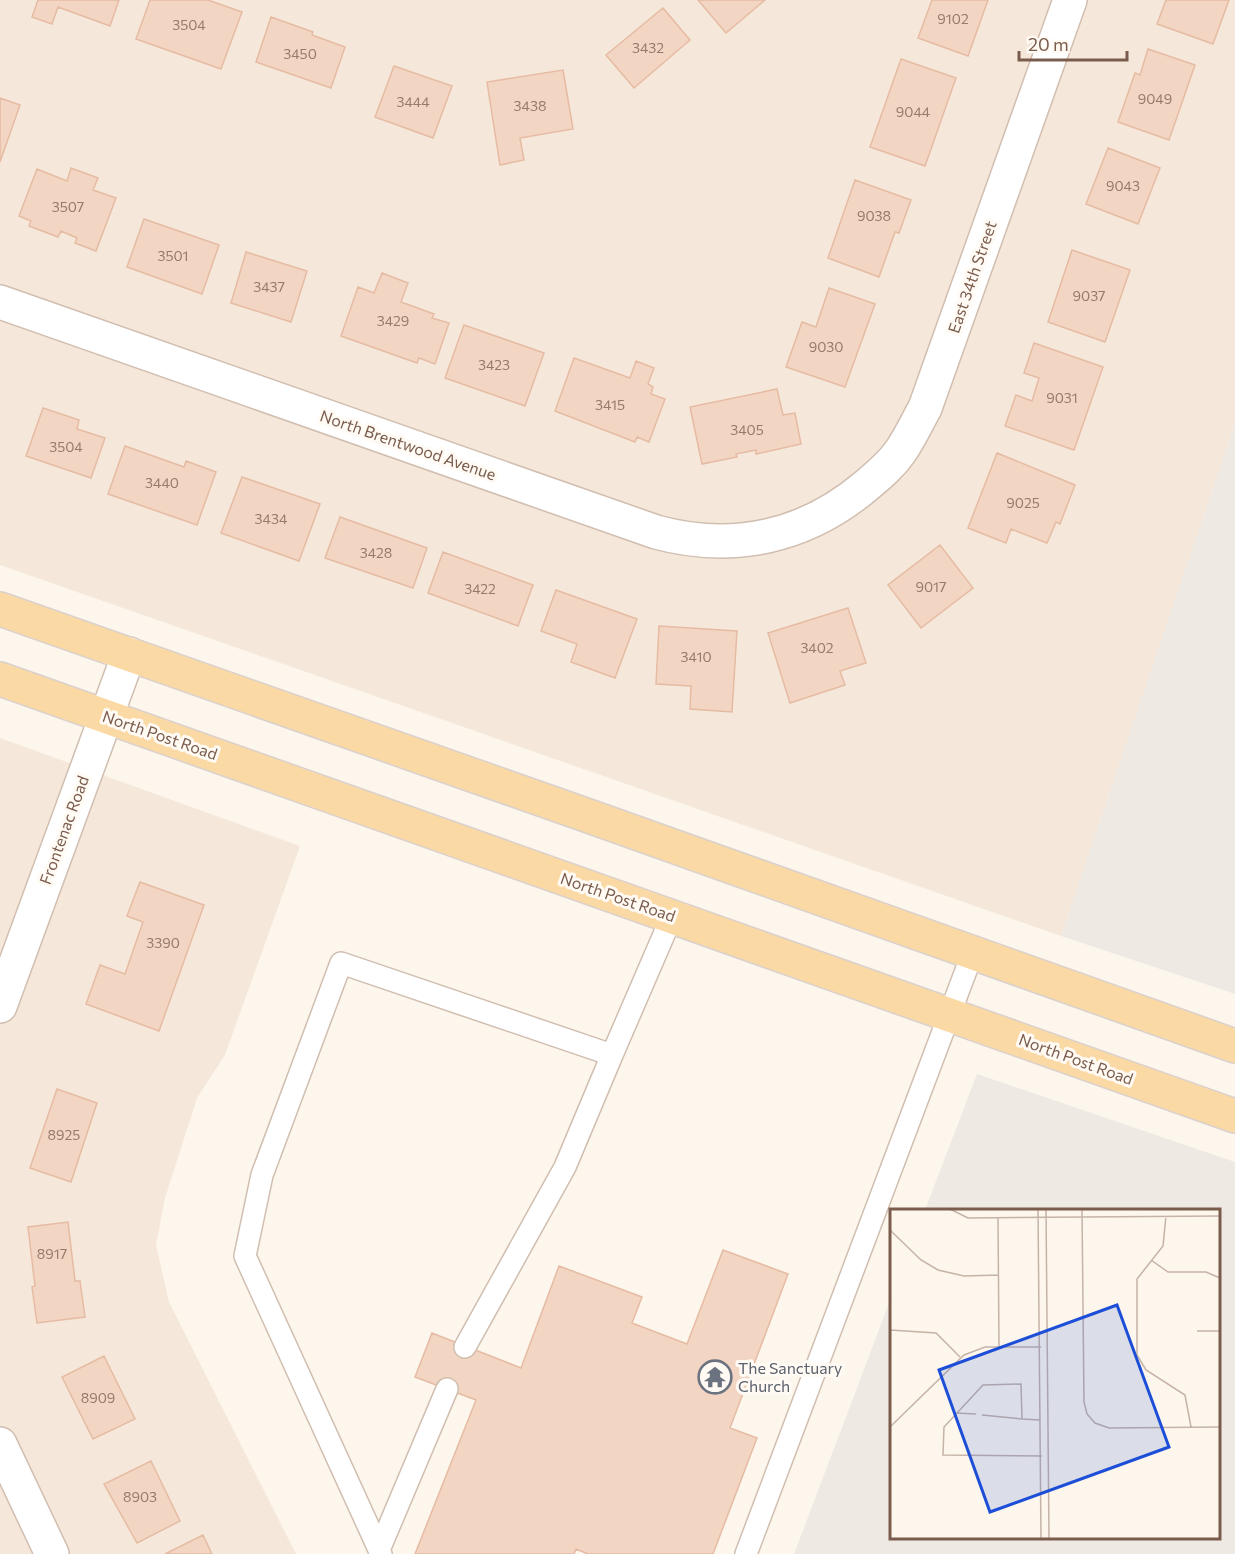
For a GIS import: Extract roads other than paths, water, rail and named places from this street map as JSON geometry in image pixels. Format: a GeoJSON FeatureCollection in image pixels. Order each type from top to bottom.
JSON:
{"type":"FeatureCollection","features":[{"type":"Feature","properties":{"kind":"main road"},"geometry":{"type":"LineString","coordinates":[[0,609],[1235,1046]]}},
{"type":"Feature","properties":{"kind":"main road","name":"North Post Road"},"geometry":{"type":"LineString","coordinates":[[0,679],[1235,1116]]}},
{"type":"Feature","properties":{"kind":"street","name":"East 34th Street"},"geometry":{"type":"LineString","coordinates":[[821,517],[850,499],[889,465],[900,452],[925,408],[1070,0]]}},
{"type":"Feature","properties":{"kind":"street","name":"North Brentwood Avenue"},"geometry":{"type":"LineString","coordinates":[[0,302],[672,536],[705,540],[758,539],[790,530],[821,517]]}},
{"type":"Feature","properties":{"kind":"street","name":"Frontenac Road"},"geometry":{"type":"LineString","coordinates":[[0,1006],[129,654]]}},
{"type":"Feature","properties":{"kind":"street"},"geometry":{"type":"LineString","coordinates":[[0,1444],[52,1554]]}},
{"type":"Feature","properties":{"kind":"lane"},"geometry":{"type":"LineString","coordinates":[[465,1347],[565,1167],[672,916]]}},
{"type":"Feature","properties":{"kind":"lane"},"geometry":{"type":"LineString","coordinates":[[746,1554],[973,952]]}},
{"type":"Feature","properties":{"kind":"lane"},"geometry":{"type":"LineString","coordinates":[[380,1552],[245,1256],[262,1175],[341,963],[612,1055]]}},
{"type":"Feature","properties":{"kind":"lane"},"geometry":{"type":"LineString","coordinates":[[380,1552],[447,1389]]}},
{"type":"Feature","properties":{"kind":"place","name":"The Sanctuary Church"},"geometry":{"type":"Point","coordinates":[715,1377]}}]}
